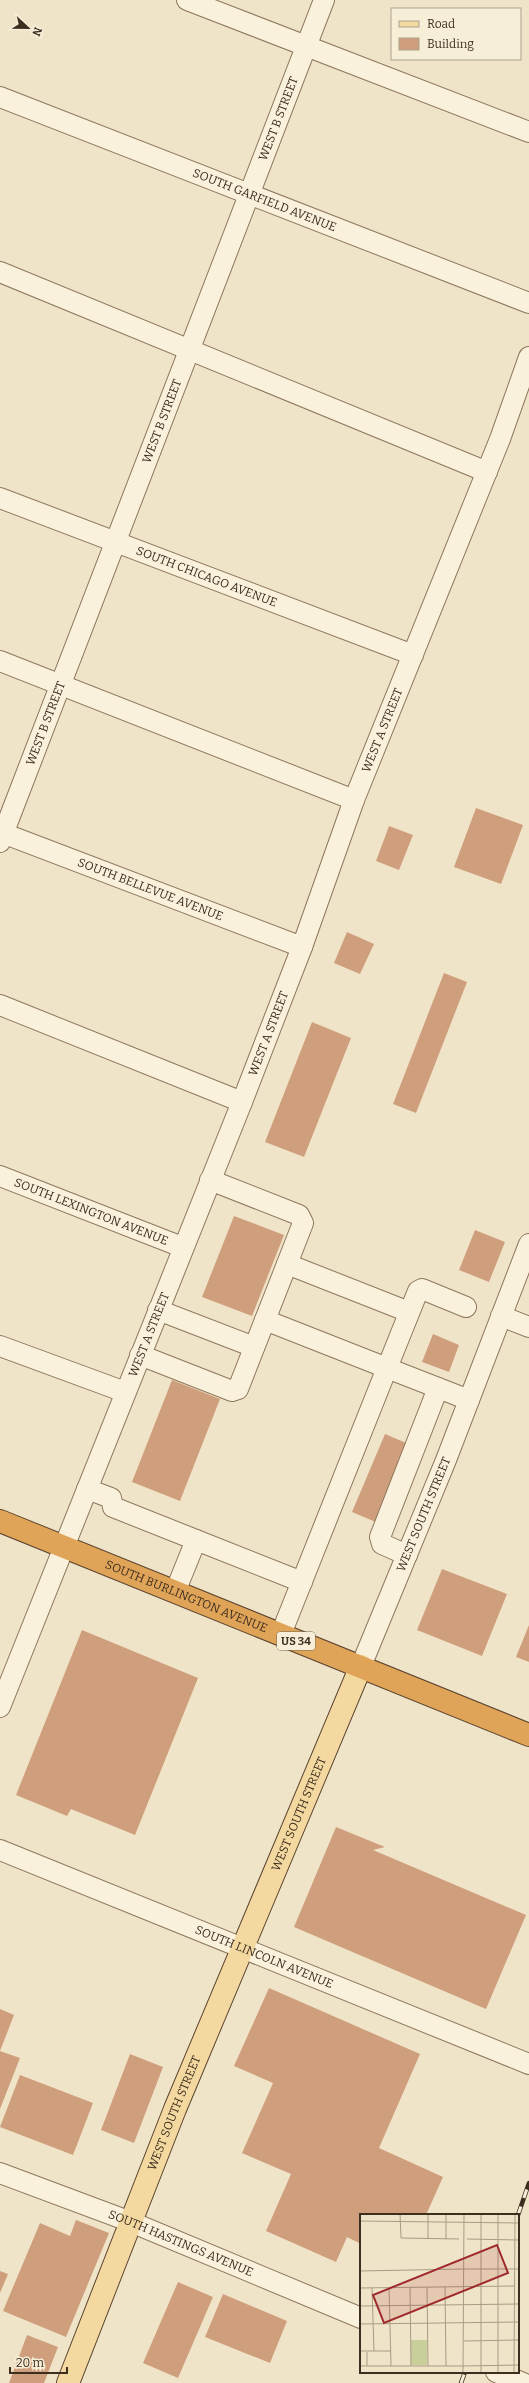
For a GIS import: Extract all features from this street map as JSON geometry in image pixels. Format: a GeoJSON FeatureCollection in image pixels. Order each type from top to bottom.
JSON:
{"type":"FeatureCollection","features":[{"type":"Feature","properties":{"kind":"highway","name":"SOUTH BURLINGTON AVENUE"},"geometry":{"type":"LineString","coordinates":[[0,1521],[529,1735]]}},
{"type":"Feature","properties":{"kind":"main road","name":"WEST SOUTH STREET"},"geometry":{"type":"LineString","coordinates":[[68,2383],[241,1948],[361,1666]]}},
{"type":"Feature","properties":{"kind":"street"},"geometry":{"type":"LineString","coordinates":[[187,0],[529,132]]}},
{"type":"Feature","properties":{"kind":"street","name":"WEST B STREET"},"geometry":{"type":"LineString","coordinates":[[1,836],[117,542],[305,46],[324,0]]}},
{"type":"Feature","properties":{"kind":"street","name":"SOUTH GARFIELD AVENUE"},"geometry":{"type":"LineString","coordinates":[[0,97],[529,302]]}},
{"type":"Feature","properties":{"kind":"street"},"geometry":{"type":"LineString","coordinates":[[0,272],[486,472]]}},
{"type":"Feature","properties":{"kind":"street","name":"WEST A STREET"},"geometry":{"type":"LineString","coordinates":[[0,1707],[182,1247],[242,1102],[302,947],[354,800],[486,472],[529,357]]}},
{"type":"Feature","properties":{"kind":"street","name":"SOUTH CHICAGO AVENUE"},"geometry":{"type":"LineString","coordinates":[[0,498],[413,656]]}},
{"type":"Feature","properties":{"kind":"street"},"geometry":{"type":"LineString","coordinates":[[0,661],[354,800]]}},
{"type":"Feature","properties":{"kind":"street","name":"SOUTH BELLEVUE AVENUE"},"geometry":{"type":"LineString","coordinates":[[1,836],[302,947]]}},
{"type":"Feature","properties":{"kind":"street"},"geometry":{"type":"LineString","coordinates":[[0,1005],[242,1102]]}},
{"type":"Feature","properties":{"kind":"street","name":"SOUTH LEXINGTON AVENUE"},"geometry":{"type":"LineString","coordinates":[[0,1176],[182,1247]]}},
{"type":"Feature","properties":{"kind":"street"},"geometry":{"type":"LineString","coordinates":[[140,1355],[232,1391],[238,1389],[303,1223],[299,1216],[210,1180]]}},
{"type":"Feature","properties":{"kind":"street","name":"WEST SOUTH STREET"},"geometry":{"type":"LineString","coordinates":[[361,1666],[469,1400],[529,1244]]}},
{"type":"Feature","properties":{"kind":"street"},"geometry":{"type":"LineString","coordinates":[[287,1264],[409,1312]]}},
{"type":"Feature","properties":{"kind":"street"},"geometry":{"type":"LineString","coordinates":[[281,1634],[418,1291],[422,1289],[466,1306]]}},
{"type":"Feature","properties":{"kind":"street"},"geometry":{"type":"LineString","coordinates":[[158,1310],[254,1347]]}},
{"type":"Feature","properties":{"kind":"street"},"geometry":{"type":"LineString","coordinates":[[502,1316],[529,1327]]}},
{"type":"Feature","properties":{"kind":"street"},"geometry":{"type":"LineString","coordinates":[[265,1320],[469,1400]]}},
{"type":"Feature","properties":{"kind":"street"},"geometry":{"type":"LineString","coordinates":[[0,1346],[125,1392]]}},
{"type":"Feature","properties":{"kind":"street"},"geometry":{"type":"LineString","coordinates":[[407,1555],[382,1544],[380,1537],[438,1388]]}},
{"type":"Feature","properties":{"kind":"street"},"geometry":{"type":"LineString","coordinates":[[87,1489],[111,1498],[113,1507],[302,1582]]}},
{"type":"Feature","properties":{"kind":"street"},"geometry":{"type":"LineString","coordinates":[[175,1592],[196,1540]]}},
{"type":"Feature","properties":{"kind":"street","name":"SOUTH LINCOLN AVENUE"},"geometry":{"type":"LineString","coordinates":[[0,1850],[529,2064]]}},
{"type":"Feature","properties":{"kind":"street","name":"SOUTH HASTINGS AVENUE"},"geometry":{"type":"LineString","coordinates":[[0,2173],[131,2222],[360,2318]]}},
{"type":"Feature","properties":{"kind":"street"},"geometry":{"type":"LineString","coordinates":[[498,2373],[523,2383]]}},
{"type":"Feature","properties":{"kind":"building"},"geometry":{"type":"Polygon","coordinates":[[[476,808],[523,825],[501,884],[454,867],[476,808]]]}},
{"type":"Feature","properties":{"kind":"building"},"geometry":{"type":"Polygon","coordinates":[[[389,826],[413,835],[399,870],[376,861],[389,826]]]}},
{"type":"Feature","properties":{"kind":"building"},"geometry":{"type":"Polygon","coordinates":[[[347,932],[374,944],[360,974],[334,963],[347,932]]]}},
{"type":"Feature","properties":{"kind":"building"},"geometry":{"type":"Polygon","coordinates":[[[444,973],[467,982],[416,1113],[393,1104],[444,973]]]}},
{"type":"Feature","properties":{"kind":"building"},"geometry":{"type":"Polygon","coordinates":[[[312,1022],[351,1038],[304,1157],[265,1142],[312,1022]]]}},
{"type":"Feature","properties":{"kind":"building"},"geometry":{"type":"Polygon","coordinates":[[[234,1216],[284,1235],[252,1316],[202,1297],[234,1216]]]}},
{"type":"Feature","properties":{"kind":"building"},"geometry":{"type":"Polygon","coordinates":[[[475,1230],[505,1242],[489,1282],[459,1270],[475,1230]]]}},
{"type":"Feature","properties":{"kind":"building"},"geometry":{"type":"Polygon","coordinates":[[[433,1334],[459,1345],[449,1372],[422,1362],[433,1334]]]}},
{"type":"Feature","properties":{"kind":"building"},"geometry":{"type":"Polygon","coordinates":[[[172,1380],[220,1399],[180,1501],[132,1482],[172,1380]]]}},
{"type":"Feature","properties":{"kind":"building"},"geometry":{"type":"Polygon","coordinates":[[[385,1434],[411,1445],[378,1523],[352,1512],[385,1434]]]}},
{"type":"Feature","properties":{"kind":"building"},"geometry":{"type":"Polygon","coordinates":[[[442,1569],[507,1594],[482,1656],[417,1630],[442,1569]]]}},
{"type":"Feature","properties":{"kind":"building"},"geometry":{"type":"Polygon","coordinates":[[[529,1625],[529,1662],[516,1657],[529,1625]]]}},
{"type":"Feature","properties":{"kind":"building"},"geometry":{"type":"Polygon","coordinates":[[[82,1630],[198,1678],[135,1835],[71,1809],[67,1816],[16,1795],[82,1630]]]}},
{"type":"Feature","properties":{"kind":"building"},"geometry":{"type":"Polygon","coordinates":[[[336,1827],[385,1847],[373,1850],[526,1915],[486,2009],[294,1927],[336,1827]]]}},
{"type":"Feature","properties":{"kind":"building"},"geometry":{"type":"Polygon","coordinates":[[[269,1988],[420,2054],[379,2148],[443,2177],[426,2214],[360,2214],[360,2244],[347,2237],[336,2262],[266,2231],[291,2174],[242,2153],[273,2083],[234,2066],[269,1988]]]}},
{"type":"Feature","properties":{"kind":"building"},"geometry":{"type":"Polygon","coordinates":[[[0,2009],[14,2015],[0,2051],[0,2009]]]}},
{"type":"Feature","properties":{"kind":"building"},"geometry":{"type":"Polygon","coordinates":[[[0,2051],[20,2058],[0,2109],[0,2051]]]}},
{"type":"Feature","properties":{"kind":"building"},"geometry":{"type":"Polygon","coordinates":[[[130,2054],[163,2067],[134,2143],[101,2130],[130,2054]]]}},
{"type":"Feature","properties":{"kind":"building"},"geometry":{"type":"Polygon","coordinates":[[[20,2075],[93,2103],[73,2155],[0,2127],[20,2075]]]}},
{"type":"Feature","properties":{"kind":"building"},"geometry":{"type":"Polygon","coordinates":[[[76,2220],[109,2233],[66,2337],[3,2311],[40,2223],[70,2236],[76,2220]]]}},
{"type":"Feature","properties":{"kind":"building"},"geometry":{"type":"Polygon","coordinates":[[[0,2271],[8,2274],[0,2293],[0,2271]]]}},
{"type":"Feature","properties":{"kind":"building"},"geometry":{"type":"Polygon","coordinates":[[[178,2282],[213,2297],[178,2378],[143,2363],[178,2282]]]}},
{"type":"Feature","properties":{"kind":"building"},"geometry":{"type":"Polygon","coordinates":[[[223,2294],[287,2321],[270,2363],[205,2337],[223,2294]]]}},
{"type":"Feature","properties":{"kind":"building"},"geometry":{"type":"Polygon","coordinates":[[[27,2335],[58,2347],[44,2383],[9,2383],[27,2335]]]}},
{"type":"Feature","properties":{"kind":"railway"},"geometry":{"type":"LineString","coordinates":[[518,2214],[529,2183]]}},
{"type":"Feature","properties":{"kind":"railway"},"geometry":{"type":"LineString","coordinates":[[461,2383],[465,2373]]}}]}
